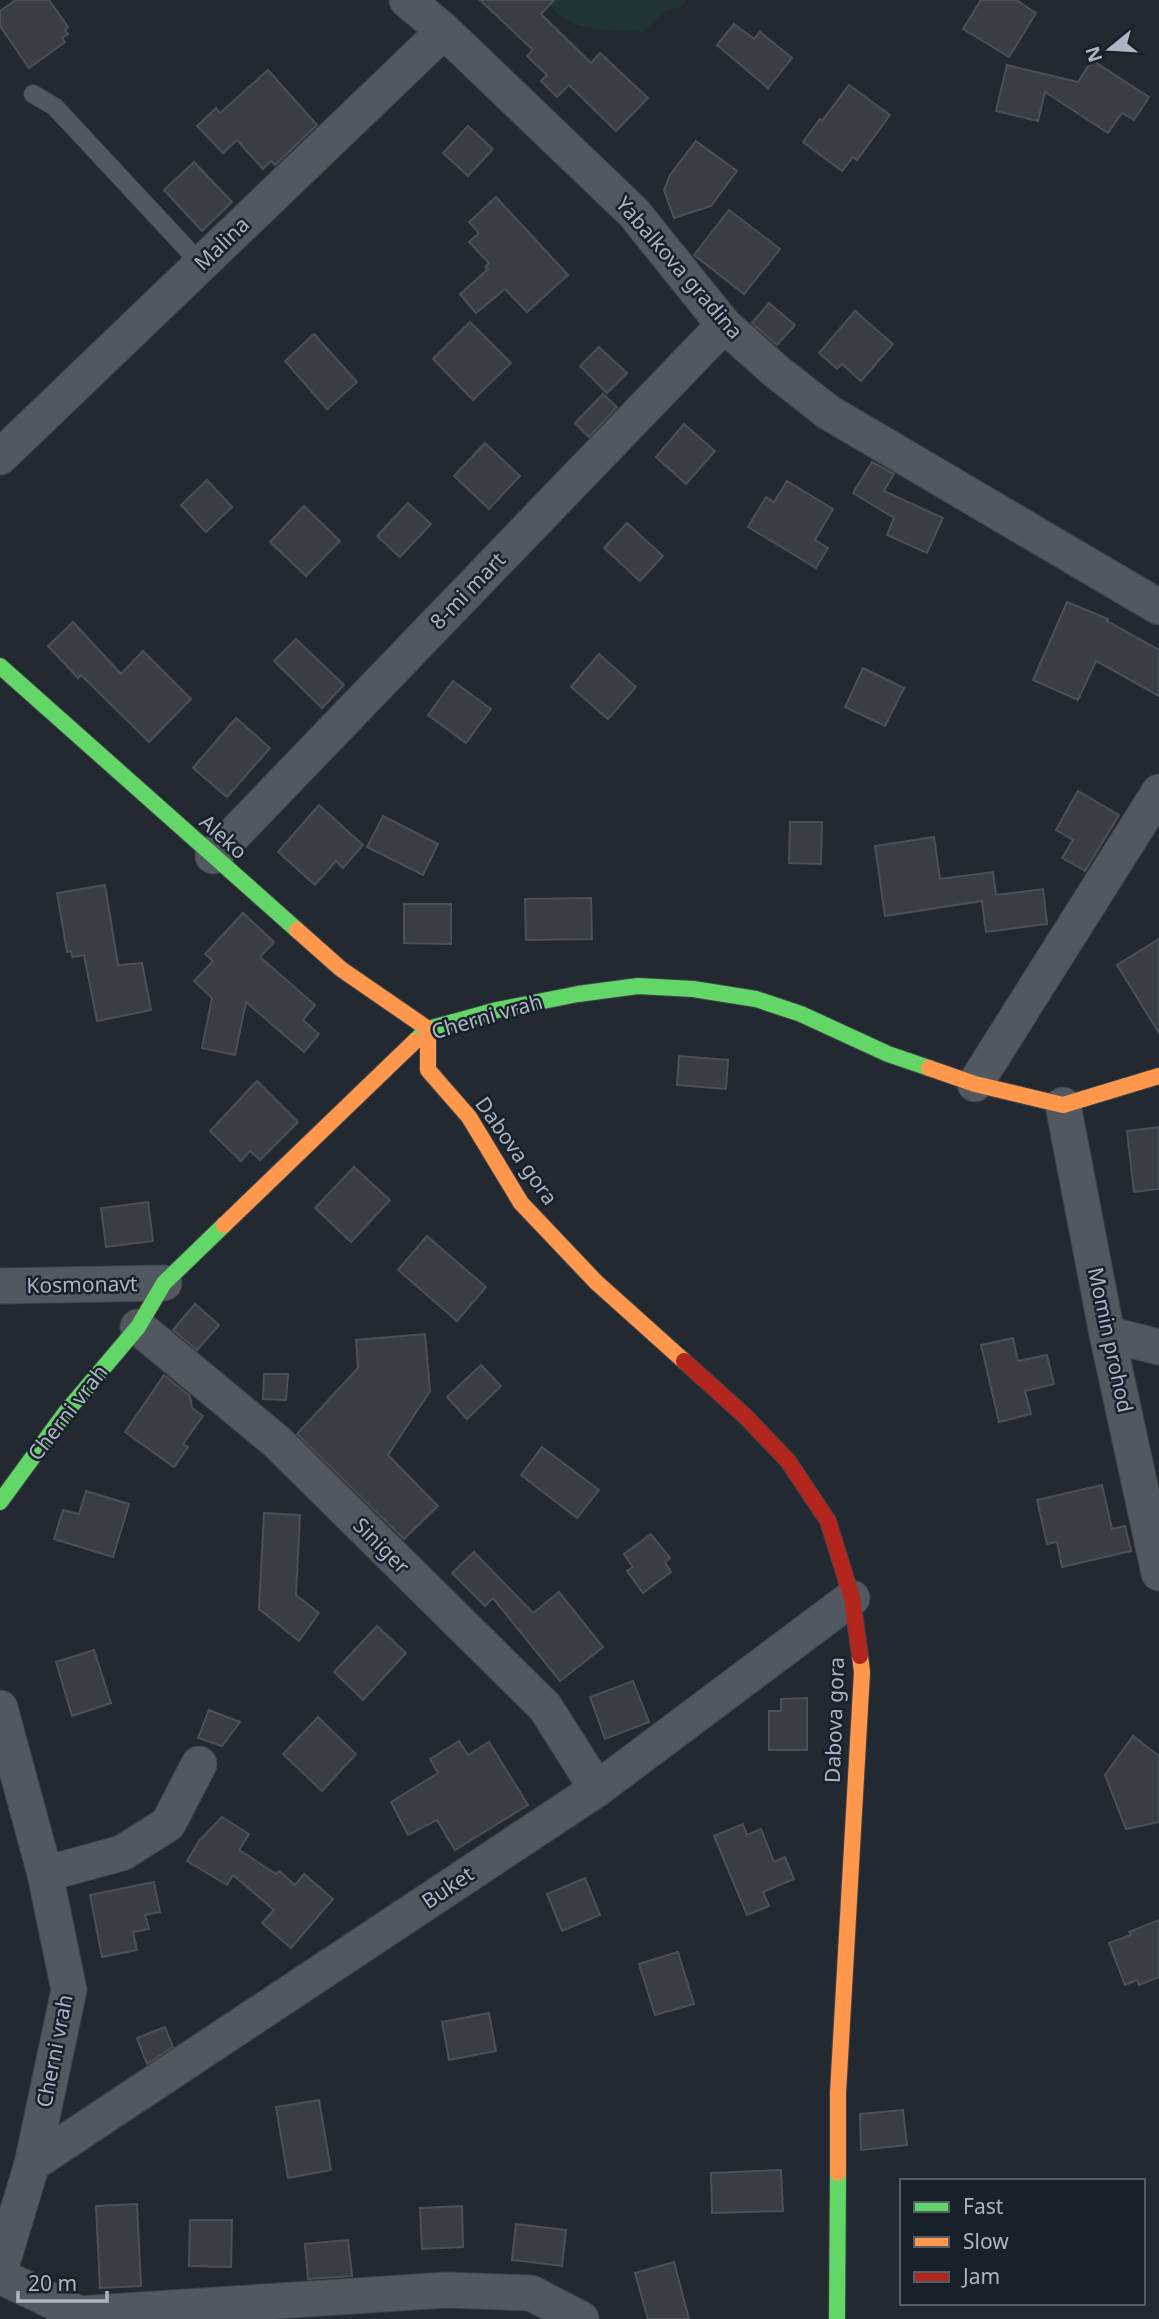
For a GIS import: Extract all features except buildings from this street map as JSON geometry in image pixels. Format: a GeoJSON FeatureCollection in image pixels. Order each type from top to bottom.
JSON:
{"type":"FeatureCollection","features":[{"type":"Feature","properties":{"kind":"street","name":"Yabalkova gradina"},"geometry":{"type":"LineString","coordinates":[[407,0],[444,31],[634,213],[724,325],[777,372],[828,412],[1159,607]]}},
{"type":"Feature","properties":{"kind":"street","name":"Malina"},"geometry":{"type":"LineString","coordinates":[[0,457],[444,31]]}},
{"type":"Feature","properties":{"kind":"street","name":"8-mi mart"},"geometry":{"type":"LineString","coordinates":[[212,856],[724,325]]}},
{"type":"Feature","properties":{"kind":"street","name":"Aleko"},"geometry":{"type":"LineString","coordinates":[[0,666],[341,969],[428,1029]]}},
{"type":"Feature","properties":{"kind":"street"},"geometry":{"type":"LineString","coordinates":[[975,1084],[1159,792]]}},
{"type":"Feature","properties":{"kind":"street","name":"Cherni vrah"},"geometry":{"type":"LineString","coordinates":[[0,1502],[66,1412],[138,1327],[164,1283],[428,1029],[497,1010],[579,994],[638,986],[693,989],[756,999],[801,1014],[888,1054],[975,1084],[1063,1105]]}},
{"type":"Feature","properties":{"kind":"street","name":"Dabova gora"},"geometry":{"type":"LineString","coordinates":[[428,1029],[428,1070],[469,1117],[521,1203],[596,1282],[745,1416],[788,1461],[828,1521],[852,1598],[862,1672],[838,2093],[836,2319]]}},
{"type":"Feature","properties":{"kind":"street"},"geometry":{"type":"LineString","coordinates":[[1063,1105],[1159,1076]]}},
{"type":"Feature","properties":{"kind":"street","name":"Momin prohod"},"geometry":{"type":"LineString","coordinates":[[1063,1105],[1159,1573]]}},
{"type":"Feature","properties":{"kind":"street","name":"Kosmonavt"},"geometry":{"type":"LineString","coordinates":[[0,1286],[164,1283]]}},
{"type":"Feature","properties":{"kind":"street","name":"Siniger"},"geometry":{"type":"LineString","coordinates":[[138,1327],[276,1441],[545,1707],[597,1789]]}},
{"type":"Feature","properties":{"kind":"street"},"geometry":{"type":"LineString","coordinates":[[1108,1334],[1159,1347]]}},
{"type":"Feature","properties":{"kind":"street","name":"Buket"},"geometry":{"type":"LineString","coordinates":[[32,2164],[597,1789],[852,1598]]}},
{"type":"Feature","properties":{"kind":"street","name":"Cherni vrah"},"geometry":{"type":"LineString","coordinates":[[0,1708],[45,1874],[69,1990],[32,2164],[0,2270]]}},
{"type":"Feature","properties":{"kind":"street"},"geometry":{"type":"LineString","coordinates":[[45,1874],[122,1853],[168,1824],[199,1764]]}},
{"type":"Feature","properties":{"kind":"street"},"geometry":{"type":"LineString","coordinates":[[0,2276],[79,2314],[446,2290],[531,2293],[581,2319]]}},
{"type":"Feature","properties":{"kind":"lane"},"geometry":{"type":"LineString","coordinates":[[33,94],[55,107],[201,264]]}},
{"type":"Feature","properties":{"kind":"shaded area"},"geometry":{"type":"Polygon","coordinates":[[[552,0],[687,0],[682,6],[663,13],[643,32],[604,30],[580,25],[559,14],[549,5],[552,0]]]}},
{"type":"Feature","properties":{"kind":"traffic: fast"},"geometry":{"type":"LineString","coordinates":[[0,666],[297,930]]}},
{"type":"Feature","properties":{"kind":"traffic: fast"},"geometry":{"type":"LineString","coordinates":[[415,1041],[428,1029],[497,1010],[578,994],[638,986],[693,989],[756,999],[801,1014],[888,1054],[929,1068]]}},
{"type":"Feature","properties":{"kind":"traffic: fast"},"geometry":{"type":"LineString","coordinates":[[0,1502],[66,1412],[138,1327],[164,1283],[224,1225]]}},
{"type":"Feature","properties":{"kind":"traffic: fast"},"geometry":{"type":"LineString","coordinates":[[837,2319],[838,2173]]}},
{"type":"Feature","properties":{"kind":"traffic: slow"},"geometry":{"type":"LineString","coordinates":[[297,930],[341,969],[428,1029],[428,1070],[469,1117],[521,1203],[596,1282],[684,1361]]}},
{"type":"Feature","properties":{"kind":"traffic: slow"},"geometry":{"type":"LineString","coordinates":[[224,1225],[415,1041]]}},
{"type":"Feature","properties":{"kind":"traffic: slow"},"geometry":{"type":"LineString","coordinates":[[929,1068],[975,1084],[1063,1105],[1159,1076]]}},
{"type":"Feature","properties":{"kind":"traffic: slow"},"geometry":{"type":"LineString","coordinates":[[838,2173],[838,2093],[862,1672],[860,1656]]}},
{"type":"Feature","properties":{"kind":"traffic: jam"},"geometry":{"type":"LineString","coordinates":[[684,1361],[745,1416],[788,1461],[828,1521],[852,1598],[860,1656]]}}]}
